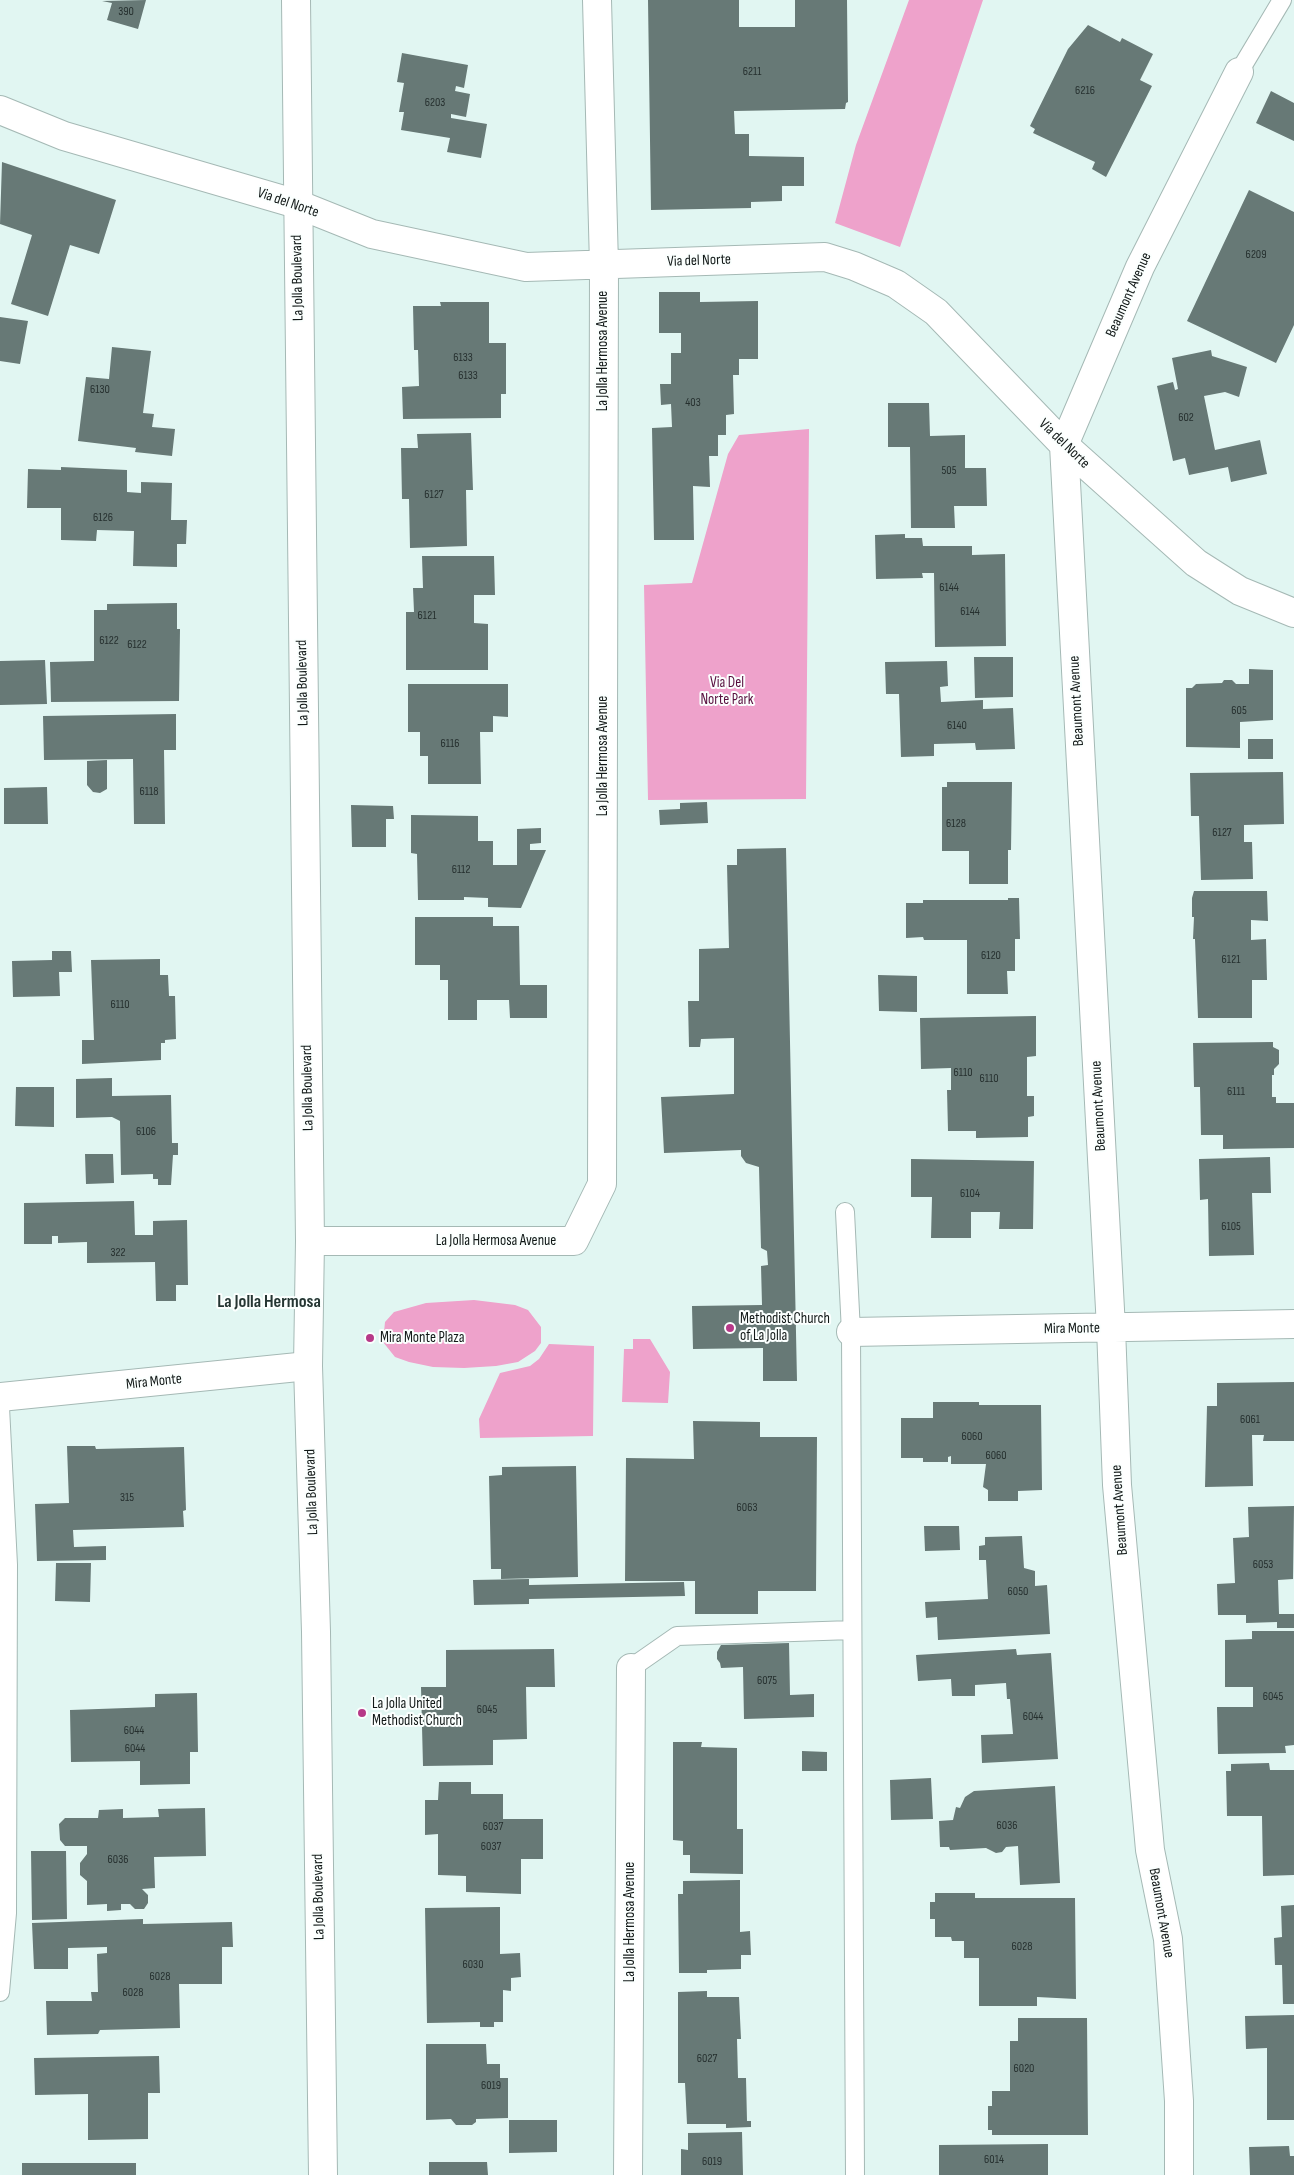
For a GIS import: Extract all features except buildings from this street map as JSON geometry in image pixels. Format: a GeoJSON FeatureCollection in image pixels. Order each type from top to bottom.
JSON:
{"type":"FeatureCollection","features":[{"type":"Feature","properties":{"kind":"street","name":"La Jolla Boulevard"},"geometry":{"type":"LineString","coordinates":[[296,0],[310,1240],[308,1366],[315,1623],[323,2175]]}},
{"type":"Feature","properties":{"kind":"street","name":"La Jolla Hermosa Avenue"},"geometry":{"type":"LineString","coordinates":[[310,1240],[574,1241],[602,1184],[604,264],[597,0]]}},
{"type":"Feature","properties":{"kind":"street","name":"Beaumont Avenue"},"geometry":{"type":"LineString","coordinates":[[1179,2175],[1179,2101],[1168,1939],[1150,1850],[1116,1485],[1111,1328],[1064,445],[1140,267],[1239,72]]}},
{"type":"Feature","properties":{"kind":"street","name":"Via del Norte"},"geometry":{"type":"LineString","coordinates":[[0,110],[64,136],[297,204],[372,234],[526,267],[825,258],[854,266],[896,284],[936,312],[1064,445],[1196,564],[1240,591],[1294,613]]}},
{"type":"Feature","properties":{"kind":"street","name":"Mira Monte"},"geometry":{"type":"LineString","coordinates":[[851,1332],[1294,1324]]}},
{"type":"Feature","properties":{"kind":"street","name":"Mira Monte"},"geometry":{"type":"LineString","coordinates":[[0,1397],[308,1366]]}},
{"type":"Feature","properties":{"kind":"street","name":"La Jolla Hermosa Avenue"},"geometry":{"type":"LineString","coordinates":[[628,2175],[631,1668]]}},
{"type":"Feature","properties":{"kind":"lane"},"geometry":{"type":"LineString","coordinates":[[1239,72],[1282,0]]}},
{"type":"Feature","properties":{"kind":"lane"},"geometry":{"type":"LineString","coordinates":[[845,1212],[851,1332],[855,2175]]}},
{"type":"Feature","properties":{"kind":"lane"},"geometry":{"type":"LineString","coordinates":[[0,1407],[8,1575],[7,1913],[0,1992]]}},
{"type":"Feature","properties":{"kind":"lane"},"geometry":{"type":"LineString","coordinates":[[631,1668],[677,1636],[852,1630]]}},
{"type":"Feature","properties":{"kind":"green space"},"geometry":{"type":"Polygon","coordinates":[[[909,0],[983,0],[900,247],[835,223],[856,145],[909,0]]]}},
{"type":"Feature","properties":{"kind":"green space","name":"Via Del Norte Park"},"geometry":{"type":"Polygon","coordinates":[[[809,429],[806,799],[648,800],[644,585],[692,583],[728,454],[739,435],[809,429]]]}},
{"type":"Feature","properties":{"kind":"green space"},"geometry":{"type":"Polygon","coordinates":[[[474,1300],[515,1305],[528,1310],[541,1327],[541,1343],[535,1351],[518,1362],[496,1366],[464,1368],[433,1367],[409,1362],[395,1357],[383,1342],[385,1322],[394,1312],[426,1303],[474,1300]]]}},
{"type":"Feature","properties":{"kind":"green space"},"geometry":{"type":"Polygon","coordinates":[[[633,1339],[650,1339],[670,1372],[668,1403],[622,1402],[624,1349],[633,1349],[633,1339]]]}},
{"type":"Feature","properties":{"kind":"green space"},"geometry":{"type":"Polygon","coordinates":[[[549,1344],[594,1346],[593,1436],[480,1438],[479,1419],[500,1373],[530,1366],[539,1359],[549,1344]]]}},
{"type":"Feature","properties":{"kind":"place","name":"Methodist Church of La Jolla"},"geometry":{"type":"Point","coordinates":[730,1328]}},
{"type":"Feature","properties":{"kind":"place","name":"Mira Monte Plaza"},"geometry":{"type":"Point","coordinates":[370,1338]}},
{"type":"Feature","properties":{"kind":"place","name":"La Jolla United Methodist Church"},"geometry":{"type":"Point","coordinates":[362,1713]}},
{"type":"Feature","properties":{"kind":"district","name":"La Jolla Hermosa"},"geometry":{"type":"Point","coordinates":[269,1302]}}]}
